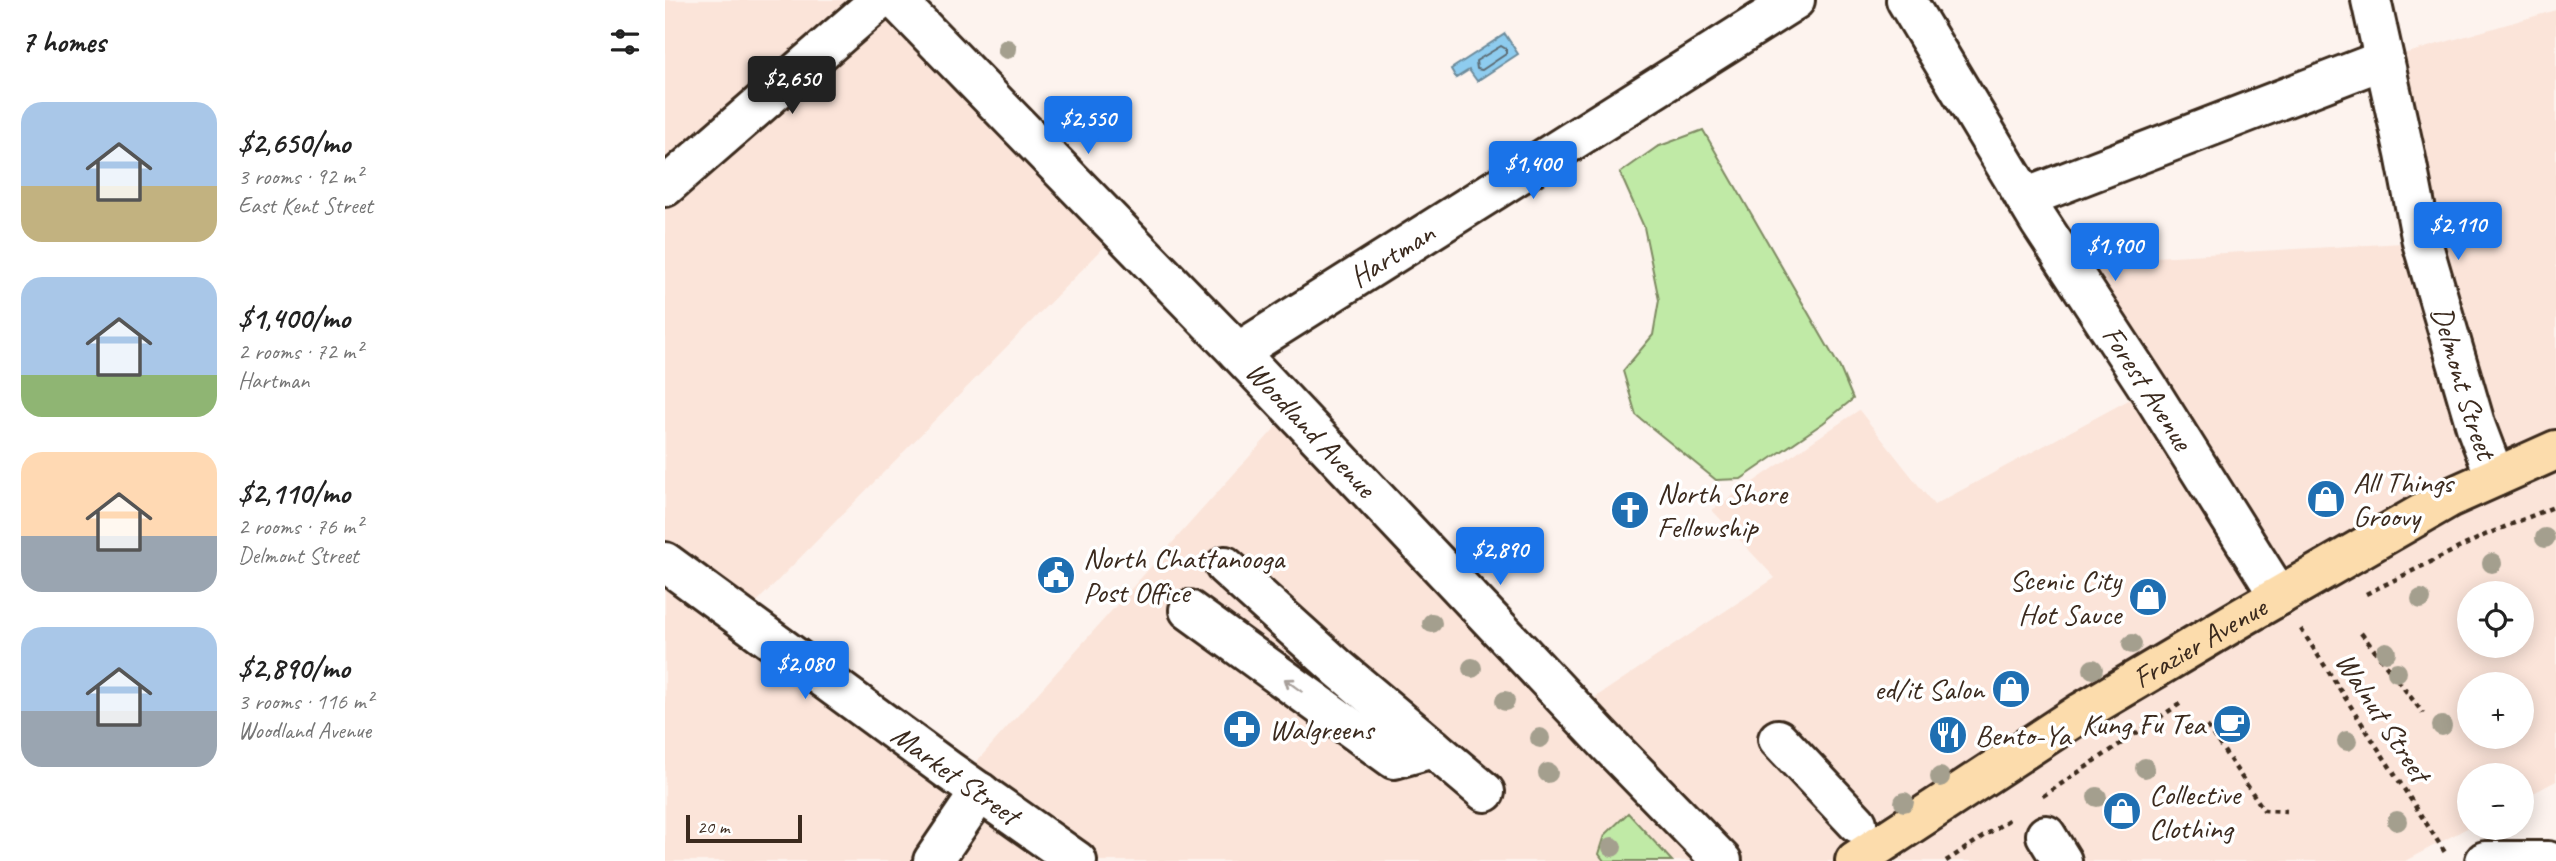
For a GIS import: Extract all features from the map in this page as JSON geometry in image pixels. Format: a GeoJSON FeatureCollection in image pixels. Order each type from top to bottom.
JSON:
{"type":"FeatureCollection","features":[{"type":"Feature","properties":{"kind":"main road","name":"Frazier Avenue"},"geometry":{"type":"LineString","coordinates":[[1856,861],[2082,712],[2279,596],[2449,498],[2556,450]]}},
{"type":"Feature","properties":{"kind":"street"},"geometry":{"type":"LineString","coordinates":[[665,187],[880,0]]}},
{"type":"Feature","properties":{"kind":"street","name":"Woodland Avenue"},"geometry":{"type":"LineString","coordinates":[[896,0],[1238,352],[1722,861]]}},
{"type":"Feature","properties":{"kind":"street","name":"Hartman"},"geometry":{"type":"LineString","coordinates":[[1238,352],[1795,0]]}},
{"type":"Feature","properties":{"kind":"street","name":"Forest Avenue"},"geometry":{"type":"LineString","coordinates":[[1906,0],[2025,198],[2279,596]]}},
{"type":"Feature","properties":{"kind":"street","name":"Delmont Street"},"geometry":{"type":"LineString","coordinates":[[2371,0],[2405,154],[2421,242],[2476,427],[2495,477]]}},
{"type":"Feature","properties":{"kind":"street"},"geometry":{"type":"LineString","coordinates":[[2025,198],[2383,60]]}},
{"type":"Feature","properties":{"kind":"street","name":"Market Street"},"geometry":{"type":"LineString","coordinates":[[665,562],[1077,861]]}},
{"type":"Feature","properties":{"kind":"street"},"geometry":{"type":"LineString","coordinates":[[1225,566],[1338,668],[1485,792]]}},
{"type":"Feature","properties":{"kind":"street"},"geometry":{"type":"LineString","coordinates":[[1189,610],[1394,759],[1433,748]]}},
{"type":"Feature","properties":{"kind":"street"},"geometry":{"type":"LineString","coordinates":[[1778,739],[1857,822]]}},
{"type":"Feature","properties":{"kind":"street"},"geometry":{"type":"LineString","coordinates":[[933,861],[980,792]]}},
{"type":"Feature","properties":{"kind":"street"},"geometry":{"type":"LineString","coordinates":[[2486,861],[2548,861]]}},
{"type":"Feature","properties":{"kind":"path"},"geometry":{"type":"LineString","coordinates":[[2359,598],[2485,535],[2556,506]]}},
{"type":"Feature","properties":{"kind":"path","name":"Walnut Street"},"geometry":{"type":"LineString","coordinates":[[2279,596],[2335,678],[2450,861]]}},
{"type":"Feature","properties":{"kind":"path"},"geometry":{"type":"LineString","coordinates":[[2289,636],[2311,624]]}},
{"type":"Feature","properties":{"kind":"path"},"geometry":{"type":"LineString","coordinates":[[2361,633],[2423,713]]}},
{"type":"Feature","properties":{"kind":"path"},"geometry":{"type":"LineString","coordinates":[[1946,861],[2041,827],[2185,700]]}},
{"type":"Feature","properties":{"kind":"path"},"geometry":{"type":"LineString","coordinates":[[2207,726],[2264,810],[2287,811]]}},
{"type":"Feature","properties":{"kind":"shaded area"},"geometry":{"type":"Polygon","coordinates":[[[665,0],[896,0],[1119,232],[742,617],[961,779],[1292,409],[1576,710],[1775,578],[1712,510],[1859,410],[1934,505],[2149,389],[2066,262],[2421,242],[2383,60],[2556,10],[2556,781],[2534,793],[2534,763],[2457,763],[2457,833],[2405,861],[665,861],[665,0]]]}},
{"type":"Feature","properties":{"kind":"green space"},"geometry":{"type":"Polygon","coordinates":[[[1703,130],[1840,368],[1853,399],[1741,479],[1716,480],[1636,415],[1623,371],[1653,335],[1659,300],[1644,227],[1620,173],[1657,147],[1703,130]]]}},
{"type":"Feature","properties":{"kind":"green space"},"geometry":{"type":"Polygon","coordinates":[[[1628,813],[1672,861],[1604,861],[1599,854],[1605,835],[1628,813]]]}},
{"type":"Feature","properties":{"kind":"water"},"geometry":{"type":"Polygon","coordinates":[[[1505,34],[1518,54],[1477,81],[1469,70],[1456,78],[1451,69],[1505,34]]]}},
{"type":"Feature","properties":{"kind":"place","name":"All Things Groovy"},"geometry":{"type":"Point","coordinates":[2326,499]}},
{"type":"Feature","properties":{"kind":"place","name":"North Shore Fellowship"},"geometry":{"type":"Point","coordinates":[1630,510]}},
{"type":"Feature","properties":{"kind":"place","name":"North Chattanooga Post Office"},"geometry":{"type":"Point","coordinates":[1056,575]}},
{"type":"Feature","properties":{"kind":"place","name":"Scenic City Hot Sauce"},"geometry":{"type":"Point","coordinates":[2148,597]}},
{"type":"Feature","properties":{"kind":"place","name":"ed/it Salon"},"geometry":{"type":"Point","coordinates":[2011,689]}},
{"type":"Feature","properties":{"kind":"place","name":"Kung Fu Tea"},"geometry":{"type":"Point","coordinates":[2232,724]}},
{"type":"Feature","properties":{"kind":"place","name":"Walgreens"},"geometry":{"type":"Point","coordinates":[1242,729]}},
{"type":"Feature","properties":{"kind":"place","name":"Bento-Ya"},"geometry":{"type":"Point","coordinates":[1948,735]}},
{"type":"Feature","properties":{"kind":"place","name":"Collective Clothing"},"geometry":{"type":"Point","coordinates":[2122,811]}}]}
